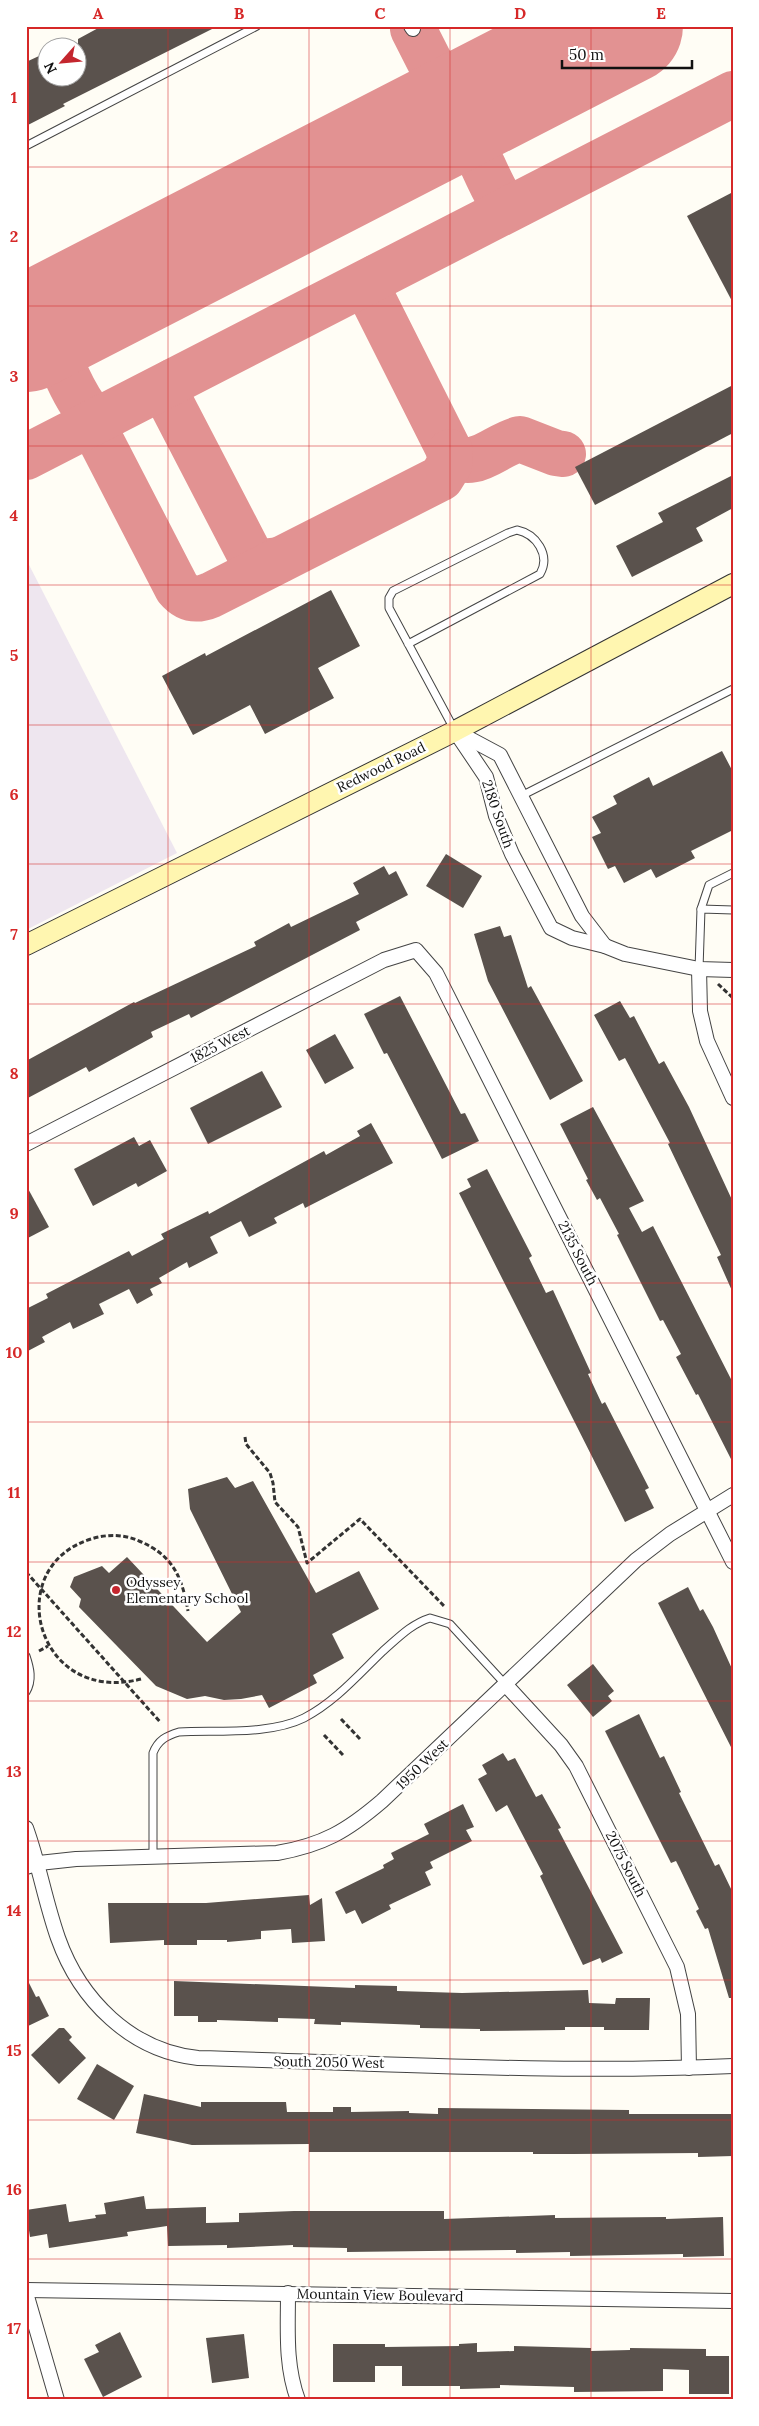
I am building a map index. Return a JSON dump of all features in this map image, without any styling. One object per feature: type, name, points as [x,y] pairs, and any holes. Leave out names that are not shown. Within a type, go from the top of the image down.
[{"type":"main road","name":"Redwood Road","points":[[26,944],[454,731],[733,584]]},
{"type":"street","name":"2180 South","points":[[454,731],[500,755],[582,916],[605,946]]},
{"type":"street","name":"2180 South","points":[[454,731],[486,777],[496,816],[512,854],[551,928],[572,938],[605,946],[625,954],[699,969],[733,970]]},
{"type":"street","name":"1825 West","points":[[26,1144],[384,960],[416,950]]},
{"type":"street","name":"2135 South","points":[[416,950],[436,973],[733,1562]]},
{"type":"street","points":[[699,969],[700,1011],[707,1041],[733,1098]]},
{"type":"street","name":"1950 West","points":[[32,1865],[152,1856],[277,1853],[307,1848],[330,1838],[359,1821],[382,1801],[636,1560],[707,1509],[733,1495]]},
{"type":"street","name":"2075 South","points":[[505,1684],[561,1745],[576,1766],[678,1967],[688,2014],[688,2068]]},
{"type":"street","name":"South 2050 West","points":[[26,1828],[32,1865],[59,1940],[81,1984],[96,2003],[126,2031],[147,2044],[178,2056],[512,2067],[688,2068],[733,2066]]},
{"type":"street","points":[[26,2291],[57,2400]]},
{"type":"street","name":"Mountain View Boulevard","points":[[26,2291],[288,2293],[733,2301]]},
{"type":"street","points":[[288,2293],[288,2356],[298,2400]]},
{"type":"lane","points":[[26,146],[257,26]]},
{"type":"lane","points":[[408,644],[540,574],[544,567],[544,558],[534,538],[517,530],[508,533],[393,591],[389,598],[390,608],[408,644],[454,731]]},
{"type":"lane","points":[[521,796],[733,689]]},
{"type":"lane","points":[[699,969],[701,909],[709,885],[733,873]]},
{"type":"lane","points":[[701,909],[733,910]]},
{"type":"lane","points":[[152,1856],[153,1753],[157,1743],[168,1735],[179,1732],[283,1726],[303,1718],[332,1700],[408,1629],[430,1618],[450,1624],[505,1684]]},
{"type":"lane","points":[[26,1656],[31,1670],[29,1687],[26,1692]]},
{"type":"path","points":[[717,984],[733,998]]},
{"type":"path","points":[[245,1437],[246,1444],[270,1473],[274,1483],[275,1502],[298,1527],[307,1563],[360,1519],[444,1606]]},
{"type":"path","points":[[142,1679],[106,1684],[83,1678],[63,1665],[48,1646],[40,1624],[39,1600],[46,1578],[59,1558],[79,1543],[104,1535],[129,1536],[153,1546],[172,1563],[184,1586],[188,1611]]},
{"type":"path","points":[[26,1572],[161,1723]]},
{"type":"path","points":[[39,1651],[48,1646]]},
{"type":"path","points":[[341,1718],[360,1739]]},
{"type":"path","points":[[324,1735],[343,1755]]},
{"type":"shaded area","points":[[26,559],[177,853],[26,930]]},
{"type":"building","points":[[102,26],[218,26],[63,104],[65,106],[26,126],[26,62],[38,56],[38,88],[88,88],[88,38],[80,38]]},
{"type":"building","points":[[733,192],[733,303],[687,216]]},
{"type":"building","points":[[733,385],[733,433],[595,505],[575,467]]},
{"type":"building","points":[[733,475],[733,508],[696,528],[703,541],[632,577],[616,546],[663,522],[658,513]]},
{"type":"building","points":[[331,590],[360,646],[318,668],[334,698],[265,734],[250,705],[193,735],[162,676],[205,653],[206,656]]},
{"type":"building","points":[[722,751],[733,772],[733,830],[691,851],[695,858],[656,878],[651,869],[624,883],[615,866],[608,869],[592,837],[601,833],[592,817],[617,804],[613,796],[649,777],[653,786]]},
{"type":"building","points":[[446,854],[482,876],[463,908],[426,886]]},
{"type":"building","points":[[384,866],[389,875],[396,871],[408,895],[356,922],[360,930],[191,1018],[189,1014],[151,1032],[153,1037],[89,1072],[86,1067],[26,1099],[26,1061],[134,1002],[256,946],[254,942],[289,923],[291,927],[359,894],[353,883]]},
{"type":"building","points":[[500,926],[504,937],[511,935],[528,988],[531,986],[583,1081],[550,1100],[488,981],[474,934]]},
{"type":"building","points":[[400,996],[461,1114],[465,1113],[479,1141],[442,1159],[387,1053],[384,1054],[364,1014]]},
{"type":"building","points":[[620,1001],[630,1018],[634,1016],[659,1064],[664,1061],[689,1107],[733,1202],[733,1293],[717,1257],[721,1255],[668,1144],[670,1143],[625,1058],[619,1061],[594,1015]]},
{"type":"building","points":[[335,1034],[354,1068],[325,1084],[306,1050]]},
{"type":"building","points":[[262,1071],[282,1107],[208,1144],[190,1108]]},
{"type":"building","points":[[593,1107],[644,1201],[629,1208],[642,1232],[653,1226],[733,1383],[733,1463],[698,1394],[696,1395],[676,1357],[681,1354],[663,1320],[660,1321],[617,1235],[619,1234],[600,1198],[597,1200],[586,1180],[588,1179],[560,1124]]},
{"type":"building","points":[[371,1123],[393,1163],[305,1208],[303,1203],[274,1218],[277,1223],[249,1237],[241,1221],[210,1237],[218,1253],[189,1268],[187,1262],[159,1278],[162,1283],[150,1289],[153,1295],[137,1304],[129,1289],[99,1304],[104,1314],[73,1329],[70,1322],[42,1337],[45,1342],[26,1352],[26,1309],[48,1298],[46,1294],[129,1251],[132,1256],[164,1239],[161,1234],[208,1211],[209,1214],[324,1151],[326,1155],[360,1136],[357,1131]]},
{"type":"building","points":[[134,1137],[139,1146],[150,1140],[167,1171],[138,1187],[136,1183],[93,1206],[74,1169]]},
{"type":"building","points":[[487,1169],[532,1256],[529,1258],[546,1293],[553,1290],[591,1373],[588,1374],[602,1404],[605,1402],[649,1488],[645,1490],[654,1508],[625,1522],[459,1193],[471,1187],[467,1179]]},
{"type":"building","points":[[26,1185],[49,1227],[26,1239]]},
{"type":"building","name":"Odyssey Elementary School","points":[[227,1477],[235,1488],[253,1481],[316,1593],[359,1571],[379,1609],[332,1634],[344,1658],[313,1675],[317,1683],[269,1708],[262,1695],[224,1700],[205,1696],[187,1699],[156,1686],[79,1607],[81,1599],[70,1587],[74,1577],[102,1566],[109,1573],[127,1557],[207,1642],[241,1612],[190,1509],[188,1489]]},
{"type":"building","points":[[688,1587],[700,1611],[703,1609],[713,1627],[733,1671],[733,1751],[658,1603]]},
{"type":"building","points":[[593,1664],[614,1691],[608,1696],[612,1701],[593,1717],[567,1685]]},
{"type":"building","points":[[639,1714],[660,1758],[664,1756],[681,1792],[679,1793],[715,1866],[719,1864],[733,1893],[733,1998],[729,1998],[708,1928],[705,1929],[696,1911],[699,1909],[680,1869],[676,1861],[671,1863],[605,1731]]},
{"type":"building","points":[[503,1753],[508,1761],[515,1758],[536,1797],[542,1794],[561,1828],[558,1829],[623,1953],[602,1963],[600,1958],[583,1965],[540,1876],[543,1874],[507,1805],[496,1812],[478,1779],[487,1774],[482,1765]]},
{"type":"building","points":[[463,1804],[474,1827],[466,1830],[472,1841],[430,1862],[433,1868],[425,1872],[431,1885],[389,1905],[391,1909],[362,1924],[355,1910],[346,1914],[335,1892],[384,1868],[383,1865],[394,1859],[391,1853],[429,1834],[424,1824]]},
{"type":"building","points":[[309,1895],[310,1905],[322,1898],[325,1941],[292,1943],[291,1929],[261,1931],[261,1939],[227,1942],[227,1940],[197,1940],[197,1945],[164,1945],[164,1940],[110,1943],[108,1903],[206,1903]]},
{"type":"building","points":[[26,1977],[36,1997],[39,1996],[49,2016],[26,2027]]},
{"type":"building","points":[[174,1981],[355,1988],[355,1985],[397,1986],[397,1991],[462,1993],[588,1990],[589,2003],[615,2004],[616,1998],[650,1998],[649,2030],[604,2030],[604,2027],[565,2027],[565,2030],[480,2031],[480,2029],[420,2028],[420,2025],[341,2022],[341,2025],[314,2024],[315,2019],[278,2018],[278,2022],[217,2020],[217,2022],[198,2022],[198,2016],[174,2016]]},
{"type":"building","points":[[59,2028],[64,2028],[72,2037],[69,2040],[86,2058],[59,2084],[31,2055]]},
{"type":"building","points":[[97,2064],[134,2086],[114,2120],[77,2099]]},
{"type":"building","points":[[144,2094],[201,2107],[201,2102],[286,2102],[287,2112],[333,2112],[333,2107],[351,2107],[351,2112],[409,2111],[409,2113],[438,2114],[438,2108],[629,2110],[629,2114],[733,2114],[733,2156],[698,2157],[698,2153],[309,2152],[309,2144],[192,2145],[136,2133]]},
{"type":"building","points":[[144,2196],[146,2209],[206,2207],[206,2223],[239,2222],[239,2213],[294,2211],[444,2211],[444,2219],[555,2215],[555,2218],[666,2217],[666,2219],[723,2217],[724,2256],[683,2257],[683,2254],[570,2256],[570,2252],[516,2253],[516,2250],[347,2252],[347,2248],[293,2247],[293,2245],[227,2248],[227,2245],[168,2246],[167,2226],[127,2232],[128,2236],[49,2248],[47,2234],[30,2237],[26,2210],[66,2204],[69,2222],[96,2218],[95,2215],[106,2214],[104,2203]]},
{"type":"building","points":[[120,2332],[142,2377],[103,2397],[84,2359],[99,2352],[95,2345]]},
{"type":"building","points":[[244,2334],[249,2378],[212,2383],[206,2338]]},
{"type":"building","points":[[477,2343],[477,2352],[514,2351],[514,2346],[591,2348],[591,2351],[630,2350],[630,2348],[706,2349],[706,2356],[729,2356],[729,2394],[689,2394],[689,2370],[663,2369],[663,2391],[574,2392],[574,2387],[500,2385],[500,2388],[460,2389],[460,2386],[402,2386],[402,2366],[375,2366],[375,2382],[333,2382],[333,2344],[385,2344],[385,2347],[459,2346],[459,2344]]},
{"type":"taxiway","points":[[413,29],[444,90],[459,98],[487,97]]},
{"type":"taxiway","points":[[430,127],[443,110],[444,90]]},
{"type":"taxiway","points":[[26,457],[733,94]]},
{"type":"taxiway","points":[[487,97],[472,114],[468,130],[470,138],[499,198],[506,203],[518,204]]},
{"type":"taxiway","points":[[377,277],[371,287],[371,295],[450,452],[459,458],[467,460],[476,459],[520,439],[563,454]]},
{"type":"taxiway","points":[[75,309],[62,321],[56,332],[55,343],[58,353],[73,389],[85,408],[96,416],[108,415]]},
{"type":"taxiway","points":[[174,381],[168,392],[169,399],[250,555],[261,562],[279,560]]},
{"type":"taxiway","points":[[108,415],[99,426],[98,435],[177,588],[188,597],[197,599],[211,595],[441,478],[449,465],[450,452]]},
{"type":"runway","points":[[26,334],[625,26]]},
{"type":"place","name":"Odyssey Elementary School","points":[[116,1590]]}]
